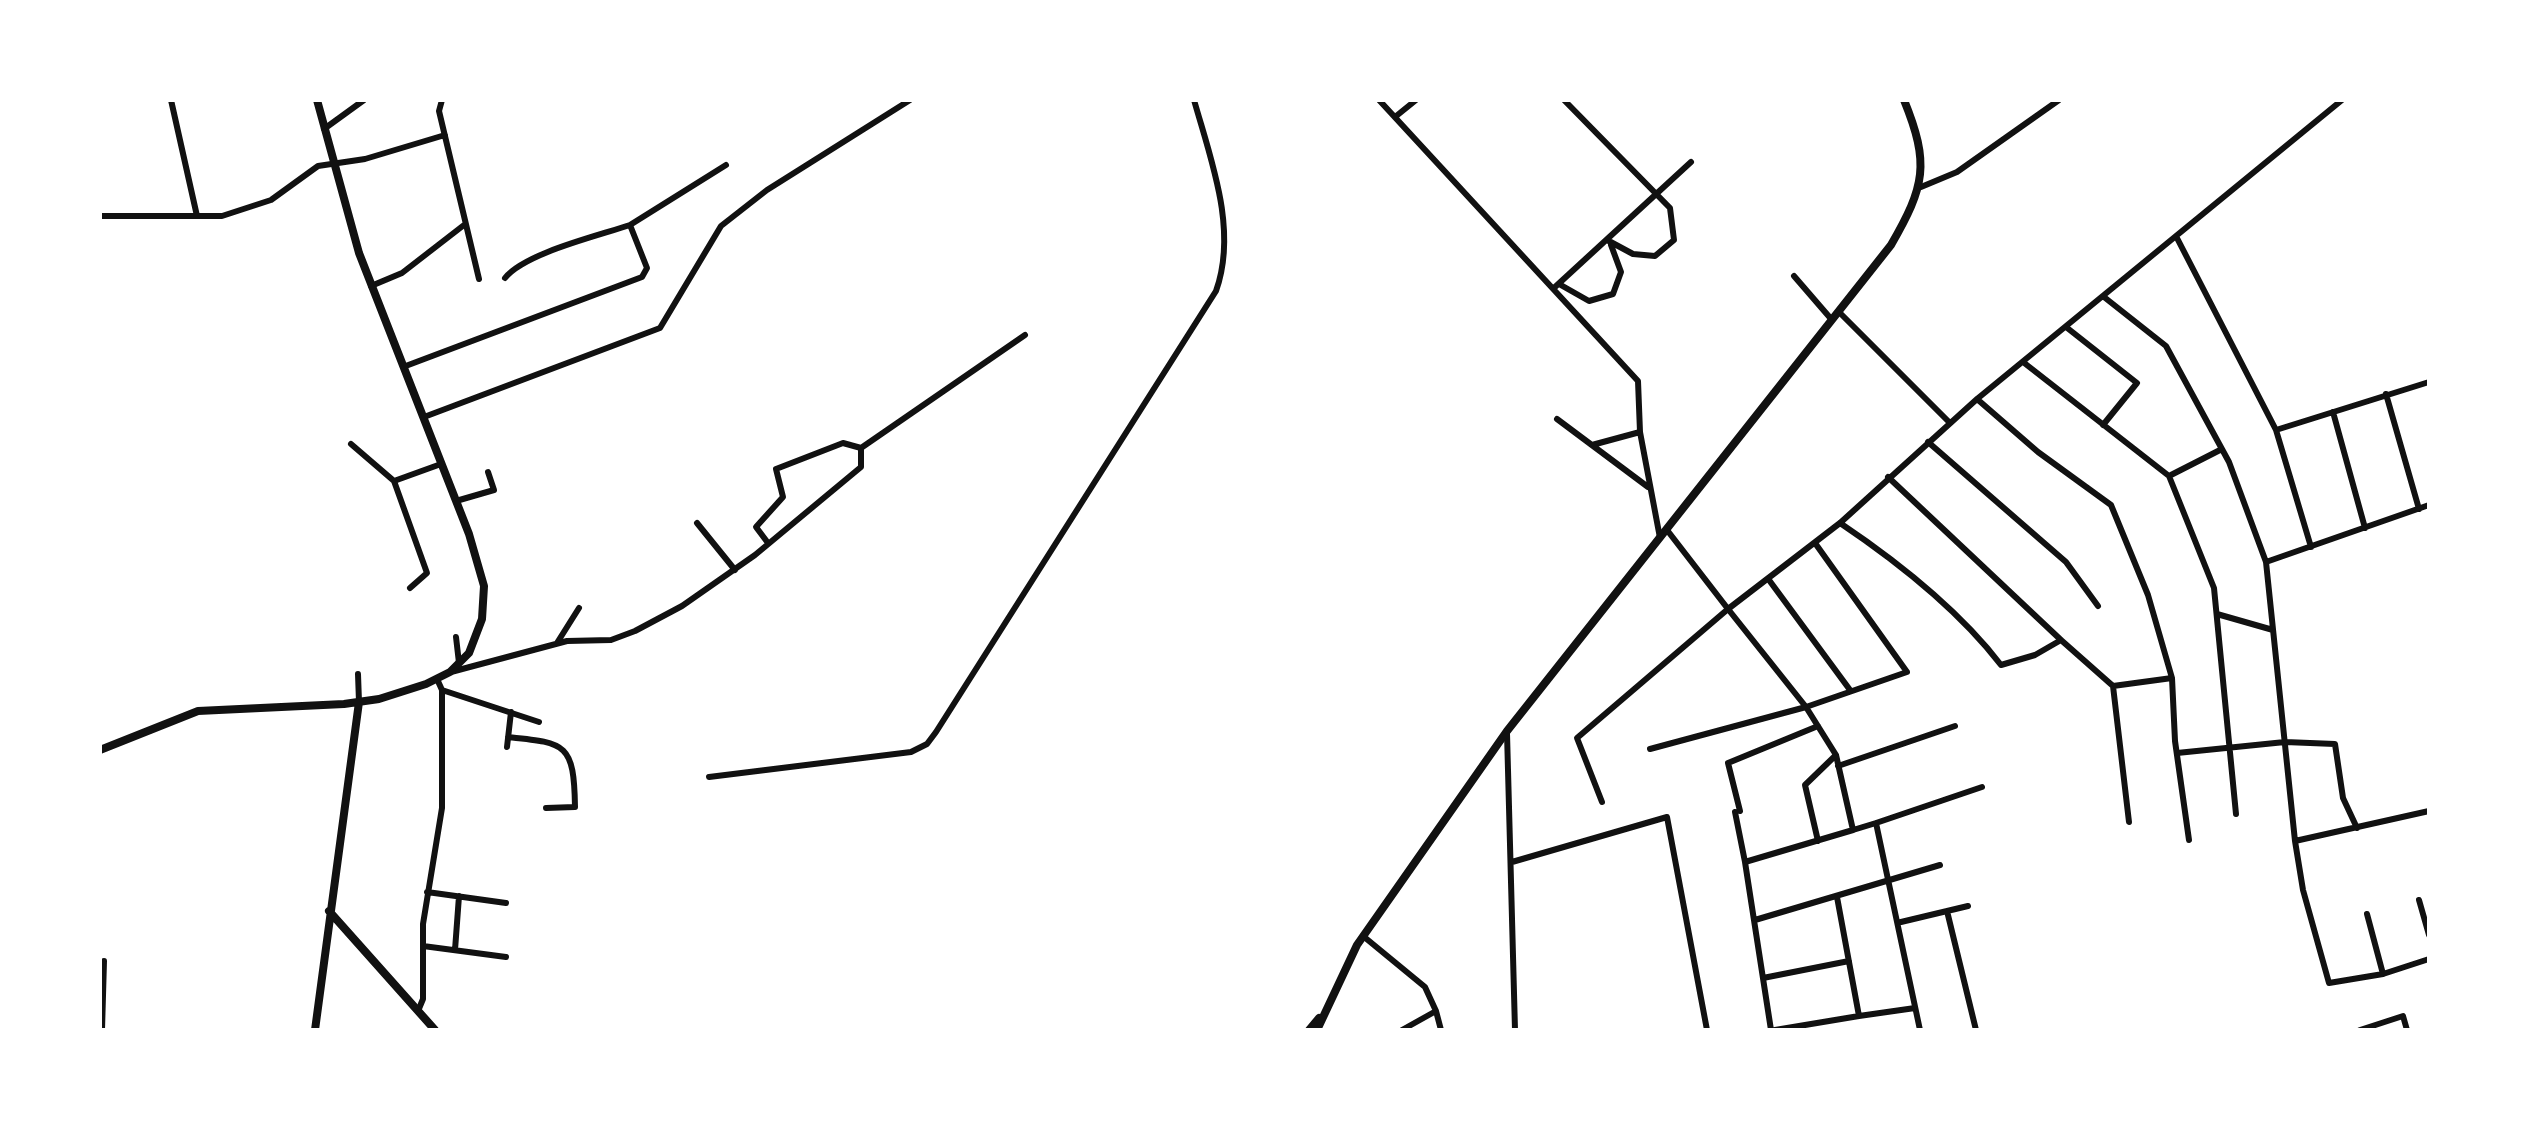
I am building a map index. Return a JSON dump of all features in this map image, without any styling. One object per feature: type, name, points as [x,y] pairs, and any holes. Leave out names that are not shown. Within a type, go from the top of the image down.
[{"type":"street","points":[[171,100],[197,216]]},
{"type":"street","points":[[317,100],[371,286],[456,501],[484,586],[482,619],[469,653],[450,672]]},
{"type":"street","points":[[323,130],[364,100]]},
{"type":"street","points":[[442,100],[445,134],[479,279]]},
{"type":"street","points":[[424,417],[660,328],[721,226],[767,190],[910,100]]},
{"type":"street","points":[[709,777],[910,752],[936,732],[1216,292],[1225,259],[1224,231],[1194,100]]},
{"type":"street","points":[[1378,100],[1557,286],[1638,380],[1640,432],[1660,538]]},
{"type":"street","points":[[1395,116],[1416,100]]},
{"type":"street","points":[[1564,100],[1670,208],[1674,240],[1655,256],[1633,254],[1607,240]]},
{"type":"street","points":[[1317,1030],[1363,936],[1508,731],[1891,245],[1921,187],[1920,138],[1904,100]]},
{"type":"street","points":[[1921,187],[1957,172],[2059,100]]},
{"type":"street","points":[[1602,802],[1577,738],[1728,609],[1840,523],[1977,398],[2342,100]]},
{"type":"street","points":[[100,216],[222,216],[271,200],[309,170],[365,160],[445,134]]},
{"type":"street","points":[[1557,286],[1690,162]]},
{"type":"street","points":[[505,278],[513,268],[630,225],[726,165]]},
{"type":"street","points":[[371,286],[402,273],[464,224]]},
{"type":"street","points":[[403,367],[642,277],[647,268],[630,225]]},
{"type":"street","points":[[2177,238],[2276,430],[2311,546]]},
{"type":"street","points":[[1557,286],[1589,301],[1613,294],[1621,272],[1619,258],[1607,240]]},
{"type":"street","points":[[1794,276],[1949,422]]},
{"type":"street","points":[[2104,297],[2166,346],[2222,449],[2266,562],[2295,841],[2303,890],[2329,983],[2383,974],[2429,959]]},
{"type":"street","points":[[2066,327],[2137,383],[2104,424]]},
{"type":"street","points":[[768,542],[756,527],[783,497],[776,469],[842,443],[861,448],[1024,334]]},
{"type":"street","points":[[2023,362],[2169,476],[2214,588],[2236,814]]},
{"type":"street","points":[[2276,430],[2429,382]]},
{"type":"street","points":[[2386,394],[2419,509]]},
{"type":"street","points":[[1977,398],[2038,452],[2111,505],[2148,596],[2172,678],[2189,840]]},
{"type":"street","points":[[2334,412],[2365,528]]},
{"type":"street","points":[[1557,419],[1649,488]]},
{"type":"street","points":[[1591,445],[1640,432]]},
{"type":"street","points":[[1928,442],[2066,562],[2098,606]]},
{"type":"street","points":[[351,444],[394,481],[427,573],[410,588]]},
{"type":"street","points":[[100,750],[198,711],[359,702],[450,672],[557,644],[610,640],[635,631],[682,606],[735,570],[861,468],[861,448]]},
{"type":"street","points":[[2169,476],[2222,449]]},
{"type":"street","points":[[394,481],[441,464]]},
{"type":"street","points":[[456,501],[494,490],[488,472]]},
{"type":"street","points":[[1888,477],[2113,686],[2130,822]]},
{"type":"street","points":[[2266,562],[2429,506]]},
{"type":"street","points":[[697,523],[735,570]]},
{"type":"street","points":[[1840,523],[1884,553],[1978,635],[2001,665],[2035,655],[2061,640]]},
{"type":"street","points":[[1667,530],[1806,708],[1836,755],[1853,830]]},
{"type":"street","points":[[1650,748],[1806,708],[1908,672],[1814,543]]},
{"type":"street","points":[[1769,580],[1850,690]]},
{"type":"street","points":[[557,644],[580,608]]},
{"type":"street","points":[[2217,614],[2274,630]]},
{"type":"street","points":[[456,637],[459,663]]},
{"type":"street","points":[[315,1030],[359,702],[358,674]]},
{"type":"street","points":[[2113,686],[2172,678]]},
{"type":"street","points":[[418,1011],[422,999],[427,892],[442,808],[442,690],[436,679]]},
{"type":"street","points":[[442,690],[538,722]]},
{"type":"street","points":[[507,747],[512,712]]},
{"type":"street","points":[[1818,726],[1728,764],[1773,1030],[1916,1008]]},
{"type":"street","points":[[1838,766],[1955,726]]},
{"type":"street","points":[[1508,731],[1515,1030]]},
{"type":"street","points":[[508,737],[556,742],[565,750],[575,806],[546,808]]},
{"type":"street","points":[[2177,753],[2285,742],[2335,744],[2344,798],[2356,828]]},
{"type":"street","points":[[1818,841],[1805,784],[1836,755]]},
{"type":"street","points":[[1745,862],[1876,824],[1982,786]]},
{"type":"street","points":[[2295,841],[2429,811]]},
{"type":"street","points":[[1512,862],[1667,817],[1707,1030]]},
{"type":"street","points":[[1876,824],[1901,922],[1920,1030]]},
{"type":"street","points":[[1754,920],[1940,865]]},
{"type":"street","points":[[427,892],[506,903]]},
{"type":"street","points":[[454,950],[459,896]]},
{"type":"street","points":[[1837,897],[1860,1016]]},
{"type":"street","points":[[2419,900],[2429,935]]},
{"type":"street","points":[[1901,922],[1968,906]]},
{"type":"street","points":[[329,911],[435,1030]]},
{"type":"street","points":[[1946,911],[1976,1030]]},
{"type":"street","points":[[2367,914],[2383,974]]},
{"type":"street","points":[[1363,936],[1426,987],[1440,1030]]},
{"type":"street","points":[[423,946],[506,957]]},
{"type":"street","points":[[1763,978],[1848,960]]},
{"type":"street","points":[[102,1030],[104,961]]},
{"type":"street","points":[[1402,1030],[1436,1011]]},
{"type":"street","points":[[1309,1030],[1322,1014]]},
{"type":"street","points":[[2364,1029],[2403,1016],[2407,1030]]}]
